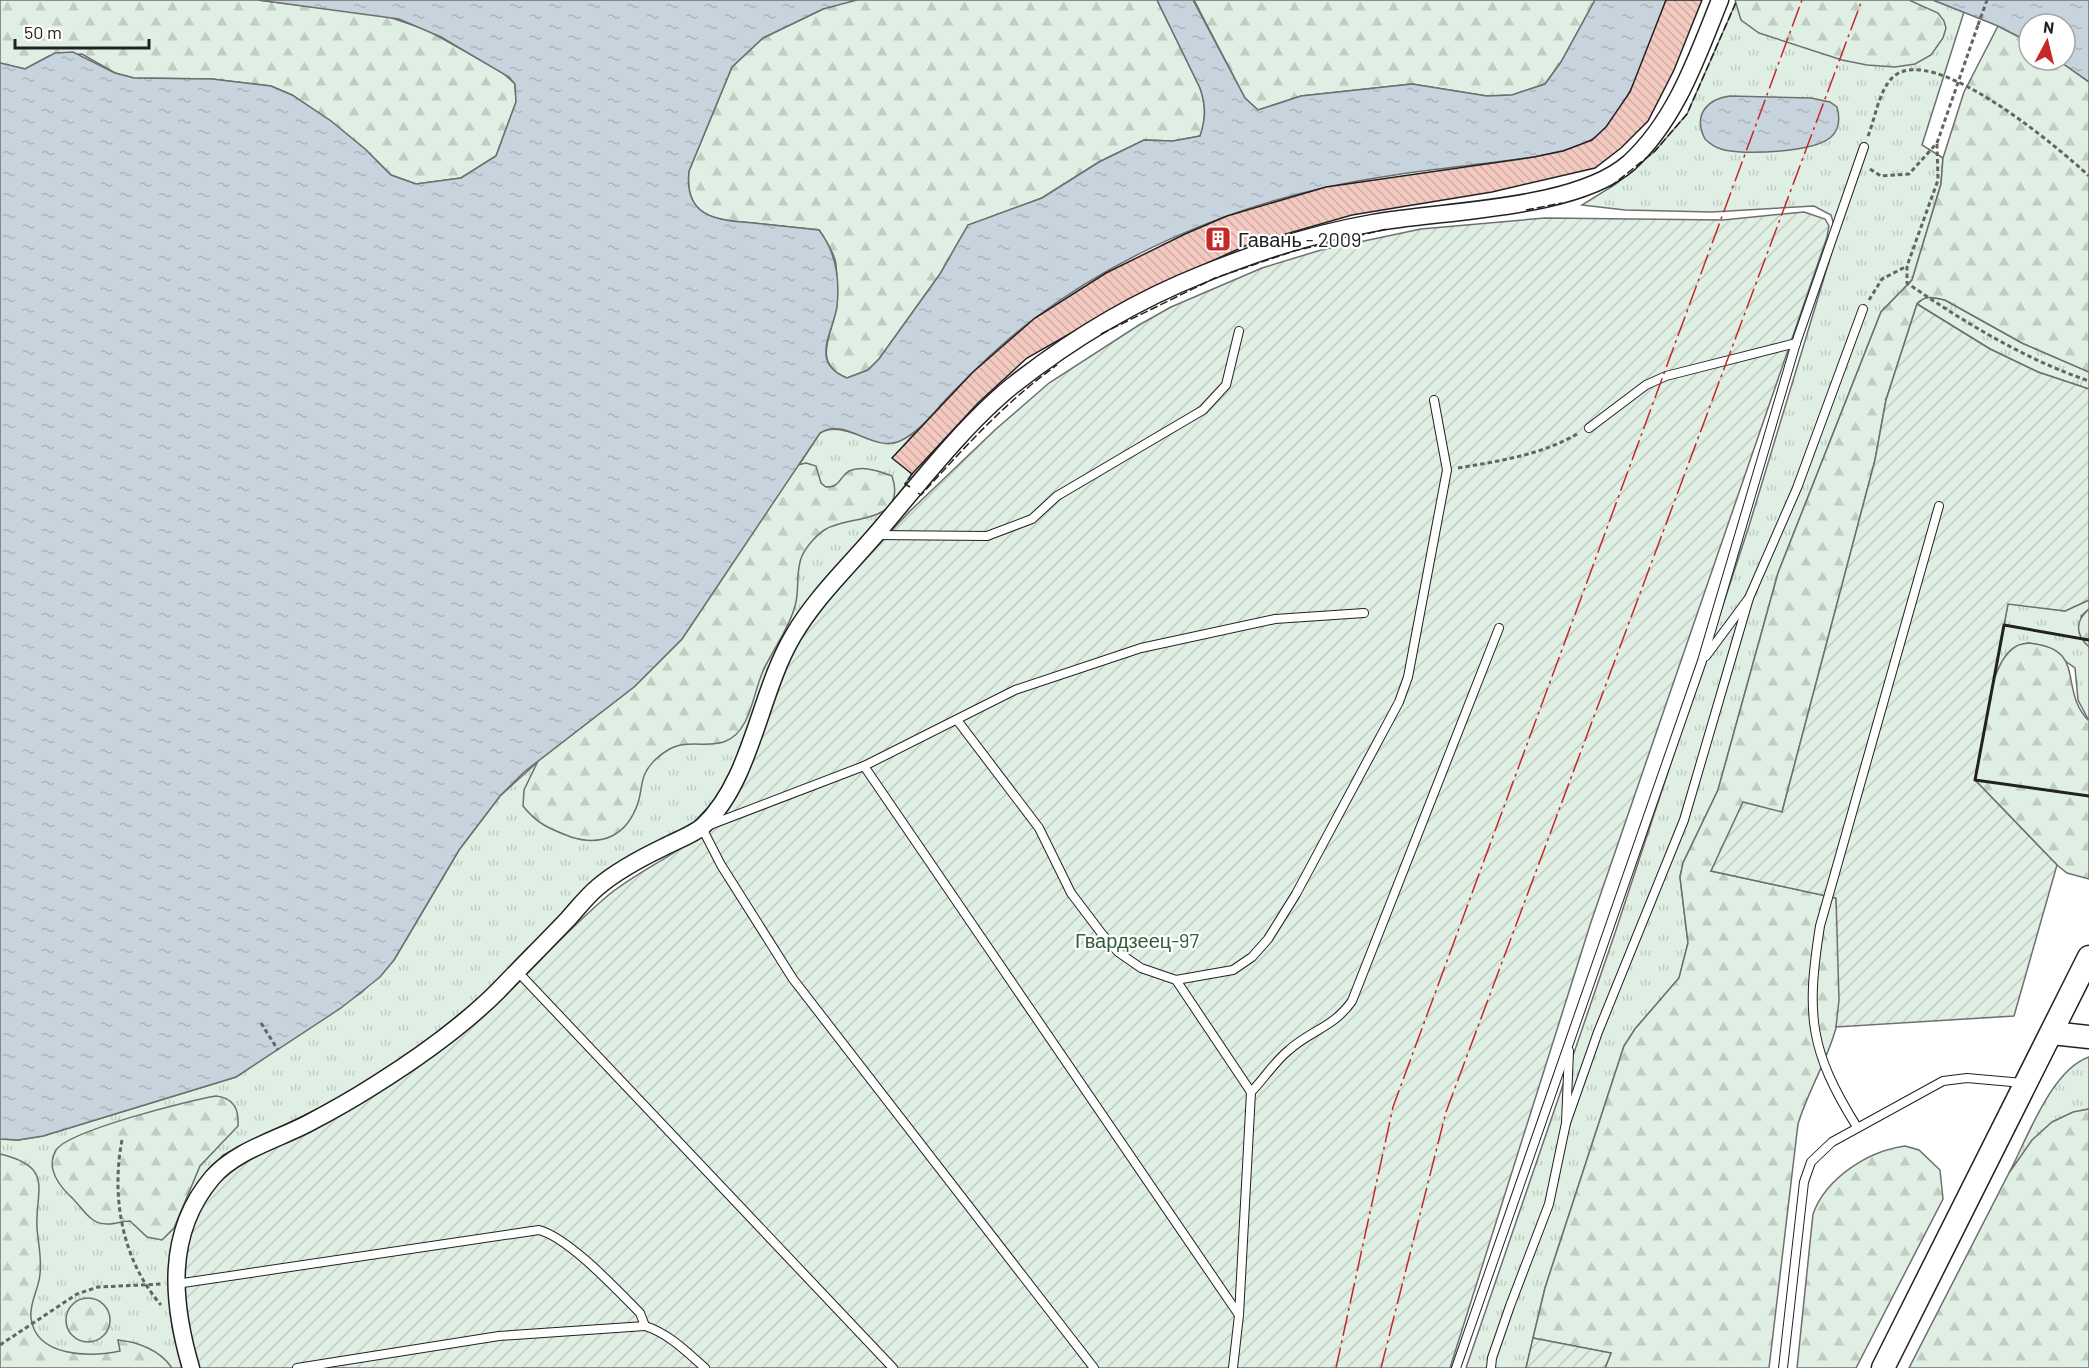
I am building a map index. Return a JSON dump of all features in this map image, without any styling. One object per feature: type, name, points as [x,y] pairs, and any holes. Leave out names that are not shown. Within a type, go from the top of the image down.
[{"type":"street","points":[[190,1368],[178,1324],[176,1284],[185,1225],[198,1196],[213,1176],[229,1161],[313,1121],[392,1074],[470,1015],[517,971],[595,889],[626,867],[702,828],[723,800],[740,769],[777,668],[791,639],[811,609],[956,443],[1010,388],[1094,329],[1190,279],[1302,239],[1373,223],[1541,200],[1576,191],[1608,179],[1654,137],[1667,118],[1698,55],[1720,0]]},
{"type":"street","points":[[1883,1368],[2089,957]]},
{"type":"street","points":[[2052,1033],[2089,1037]]},
{"type":"lane","points":[[1456,1368],[1702,661],[1796,343],[1864,147]]},
{"type":"lane","points":[[1491,1368],[1492,1358],[1510,1306],[1550,1204],[1566,1123],[1598,1032],[1684,820],[1749,598],[1797,488],[1863,309]]},
{"type":"lane","points":[[875,535],[987,536],[1032,519],[1057,496],[1203,410],[1226,385],[1239,331]]},
{"type":"lane","points":[[1589,428],[1646,385],[1666,376],[1796,343]]},
{"type":"lane","points":[[957,720],[1039,828],[1071,893],[1118,952],[1141,968],[1176,980],[1233,970],[1252,957],[1269,939],[1296,894],[1399,702],[1415,650],[1447,470],[1434,400]]},
{"type":"lane","points":[[1857,1127],[1834,1090],[1819,1054],[1812,1013],[1813,970],[1820,926],[1939,506]]},
{"type":"lane","points":[[1702,661],[1749,598]]},
{"type":"lane","points":[[1094,1368],[793,979],[721,866],[702,828],[864,766],[1015,690],[1141,648],[1198,633],[1275,619],[1364,613]]},
{"type":"lane","points":[[1251,1092],[1290,1048],[1329,1025],[1342,1015],[1352,1001],[1499,628]]},
{"type":"lane","points":[[864,766],[1239,1315]]},
{"type":"lane","points":[[517,971],[893,1368]]},
{"type":"lane","points":[[1176,980],[1251,1092],[1239,1315],[1233,1368]]},
{"type":"lane","points":[[1566,1123],[1569,1043]]},
{"type":"lane","points":[[1783,1368],[1807,1172],[1820,1152],[1857,1127],[1943,1081],[1966,1078],[2026,1083]]},
{"type":"lane","points":[[176,1284],[539,1230],[550,1233],[567,1245],[640,1313],[645,1326]]},
{"type":"lane","points":[[297,1368],[499,1336],[645,1326],[656,1329],[705,1368]]},
{"type":"path","points":[[1987,0],[1937,143],[1938,180],[1907,266],[1907,284],[1942,308],[2029,356],[2089,381]]},
{"type":"path","points":[[1937,143],[1909,174],[1881,176],[1870,171],[1864,147],[1886,88],[1894,76],[1908,71],[1925,71],[1970,85],[2070,159],[2089,176]]},
{"type":"path","points":[[1863,309],[1882,279],[1907,266]]},
{"type":"path","points":[[1447,470],[1516,457],[1556,446],[1589,428]]},
{"type":"path","points":[[261,1023],[278,1050]]},
{"type":"path","points":[[122,1140],[117,1164],[117,1197],[129,1248],[147,1285],[178,1324]]},
{"type":"path","points":[[0,1344],[77,1294],[98,1287],[176,1284]]},
{"type":"green space","points":[[0,0],[258,0],[386,16],[427,30],[502,72],[515,84],[516,102],[496,156],[461,178],[416,184],[391,175],[365,149],[331,121],[292,95],[271,86],[212,79],[134,78],[115,73],[82,54],[49,56],[25,69],[0,63]]},
{"type":"green space","points":[[854,0],[1157,0],[1200,88],[1204,112],[1200,136],[1173,141],[1144,140],[1099,162],[1042,198],[968,225],[940,274],[879,359],[868,370],[847,378],[836,372],[829,364],[827,356],[827,346],[837,306],[837,274],[834,255],[819,230],[710,216],[700,210],[693,201],[689,188],[689,171],[732,67],[763,38],[823,9]]},
{"type":"green space","points":[[1194,0],[1595,0],[1561,62],[1545,84],[1512,95],[1487,96],[1412,84],[1301,96],[1258,110],[1245,98]]},
{"type":"green space","points":[[1735,0],[1909,0],[1938,13],[1946,28],[1943,38],[1931,55],[1915,64],[1895,67],[1867,65],[1842,60],[1759,33],[1741,20]]},
{"type":"green space","points":[[1737,0],[1933,0],[1964,12],[1922,145],[1943,158],[1941,184],[1912,280],[1881,312],[1778,573],[1718,790],[1683,863],[1680,877],[1688,943],[1679,978],[1635,1029],[1624,1046],[1545,1288],[1526,1368],[1466,1368],[1615,933],[1749,526],[1837,235],[1831,215],[1814,206],[1712,212],[1625,210],[1582,205],[1616,184],[1655,151],[1687,114]]},
{"type":"green space","points":[[1998,26],[2017,36],[2017,72],[2075,72],[2089,82],[2089,372],[2022,343],[1945,300],[1926,298],[1917,304],[1886,400],[1875,460],[1782,812],[1711,871],[1836,898],[1841,963],[1839,1013],[1832,1040],[1798,1124],[1769,1368],[1605,1368],[1611,1353],[1533,1338],[1545,1288],[1624,1046],[1635,1029],[1679,978],[1688,943],[1680,877],[1683,863],[1718,790],[1778,573],[1881,312],[1912,280],[1941,184],[1943,158],[1964,92]]},
{"type":"green space","name":"Гвардзеец-97","points":[[1804,212],[1825,219],[1829,226],[1827,237],[1591,922],[1450,1368],[197,1368],[186,1324],[184,1278],[186,1256],[198,1212],[208,1192],[232,1163],[461,1033],[498,1001],[605,898],[701,834],[808,623],[909,512],[996,429],[1049,383],[1171,307],[1262,268],[1321,250],[1421,229],[1545,218],[1723,220]]},
{"type":"green space","points":[[1924,298],[1945,300],[2022,343],[2089,372],[2089,389],[2038,372],[1990,349],[1917,304]]},
{"type":"green space","points":[[1917,304],[1990,349],[2038,372],[2089,389],[2089,600],[2065,611],[2008,604],[1975,780],[2057,865],[2014,1016],[1836,1027],[1839,1000],[1836,898],[1711,871],[1743,802],[1782,812],[1875,460],[1886,400]]},
{"type":"green space","points":[[920,427],[893,458],[912,474],[905,484],[914,490],[875,535],[717,798],[694,822],[633,856],[484,994],[420,1046],[344,1096],[223,1155],[203,1179],[170,1292],[172,1327],[182,1368],[0,1368],[0,1139],[18,1140],[43,1136],[236,1077],[361,993],[394,960],[459,850],[500,796],[702,613],[820,433],[838,429],[890,442],[904,439]]},
{"type":"green space","points":[[806,463],[816,466],[821,483],[826,487],[837,484],[846,473],[854,469],[876,471],[892,476],[895,491],[892,503],[874,515],[826,529],[806,549],[800,562],[796,600],[792,614],[763,671],[748,716],[737,733],[719,743],[678,746],[661,755],[646,772],[633,814],[627,823],[612,836],[583,840],[539,822],[523,806],[524,790],[538,761],[634,687],[682,639],[798,465]]},
{"type":"green space","points":[[2089,600],[2089,609],[2081,616],[2089,647],[2089,721],[2078,700],[2075,668],[2040,646],[2030,643],[2012,650],[1994,677],[2008,603],[2065,611]]},
{"type":"green space","points":[[2089,609],[2089,647],[2081,637],[2078,628],[2081,618]]},
{"type":"green space","points":[[2028,643],[2047,646],[2059,653],[2066,661],[2075,696],[2080,709],[2089,721],[2089,879],[2067,873],[2057,865],[1975,780],[1982,729],[1991,688],[2005,656],[2015,647]]},
{"type":"green space","points":[[2089,1057],[2089,1109],[2064,1118],[2043,1133],[2009,1173],[2041,1107],[2052,1090],[2075,1064]]},
{"type":"green space","points":[[216,1096],[227,1099],[234,1105],[238,1114],[238,1126],[200,1166],[174,1228],[162,1240],[147,1237],[130,1221],[108,1224],[96,1221],[86,1214],[57,1180],[52,1163],[53,1156],[65,1142],[131,1117]]},
{"type":"green space","points":[[2089,1109],[2089,1368],[1909,1368],[2009,1173],[2032,1140],[2052,1122],[2073,1112]]},
{"type":"green space","points":[[1905,1146],[1919,1150],[1940,1170],[1943,1199],[1856,1368],[1797,1368],[1813,1214],[1819,1201],[1838,1178],[1850,1168],[1877,1154]]},
{"type":"green space","points":[[0,1154],[17,1159],[29,1166],[38,1182],[37,1228],[40,1268],[31,1318],[35,1331],[43,1341],[54,1348],[80,1354],[120,1351],[118,1340],[133,1343],[155,1352],[172,1368],[0,1368]]},
{"type":"green space","points":[[88,1298],[97,1299],[104,1304],[109,1311],[109,1329],[104,1336],[97,1341],[88,1342],[79,1341],[72,1336],[67,1329],[66,1320],[67,1311],[72,1304],[79,1299]]},
{"type":"green space","points":[[1533,1338],[1611,1353],[1605,1368],[1526,1368]]},
{"type":"water","points":[[258,0],[857,0],[823,9],[763,38],[732,67],[689,171],[689,188],[693,201],[709,216],[819,230],[833,256],[838,285],[837,306],[826,346],[826,356],[835,372],[847,378],[868,370],[879,359],[940,274],[968,225],[1042,198],[1099,162],[1144,140],[1173,141],[1200,136],[1204,112],[1200,88],[1157,0],[1193,0],[1245,98],[1258,110],[1301,96],[1412,84],[1487,96],[1512,95],[1545,84],[1561,62],[1595,0],[1666,0],[1646,56],[1627,97],[1604,130],[1591,140],[1563,151],[1534,157],[1328,187],[1289,196],[1212,222],[1137,255],[1067,295],[1013,335],[922,425],[902,440],[881,443],[840,429],[830,429],[820,433],[682,639],[634,687],[524,772],[500,796],[459,850],[394,960],[380,977],[341,1008],[236,1077],[43,1136],[18,1140],[0,1139],[0,63],[25,69],[55,53],[73,52],[115,73],[134,78],[212,79],[271,86],[292,95],[331,121],[365,149],[391,175],[416,184],[461,178],[496,156],[516,102],[515,84],[509,77],[441,37],[399,19]]},
{"type":"water","points":[[1933,0],[2089,0],[2089,82],[2075,72],[2077,72],[2077,12],[2017,12],[2017,36]]},
{"type":"water","points":[[1730,96],[1811,98],[1830,102],[1837,107],[1838,127],[1831,137],[1823,142],[1795,149],[1745,152],[1721,149],[1705,139],[1700,123],[1701,116],[1708,105]]},
{"type":"building","name":"Гавань - 2009","points":[[1666,0],[1702,0],[1674,70],[1648,121],[1621,148],[1595,168],[1492,192],[1352,215],[1247,245],[1136,296],[1027,358],[978,403],[912,474],[892,458],[973,372],[1035,318],[1106,273],[1185,234],[1227,216],[1326,187],[1534,157],[1563,151],[1592,140],[1606,127],[1630,92]]},
{"type":"fence","points":[[1610,187],[1655,151],[1687,114],[1737,0]]},
{"type":"fence","points":[[1526,210],[1562,203]]},
{"type":"fence","points":[[1101,334],[1215,278],[1294,251],[1387,229]]},
{"type":"fence","points":[[918,493],[921,495],[1002,410],[1057,365]]},
{"type":"fence","points":[[910,487],[905,484],[912,474]]},
{"type":"wall","points":[[2089,640],[2004,625],[1975,780],[2089,796]]},
{"type":"power","points":[[1336,1368],[1393,1107],[1802,0]]},
{"type":"power","points":[[1381,1368],[1446,1112],[1862,0]]},
{"type":"place","name":"Гавань - 2009","points":[[1218,239]]}]
